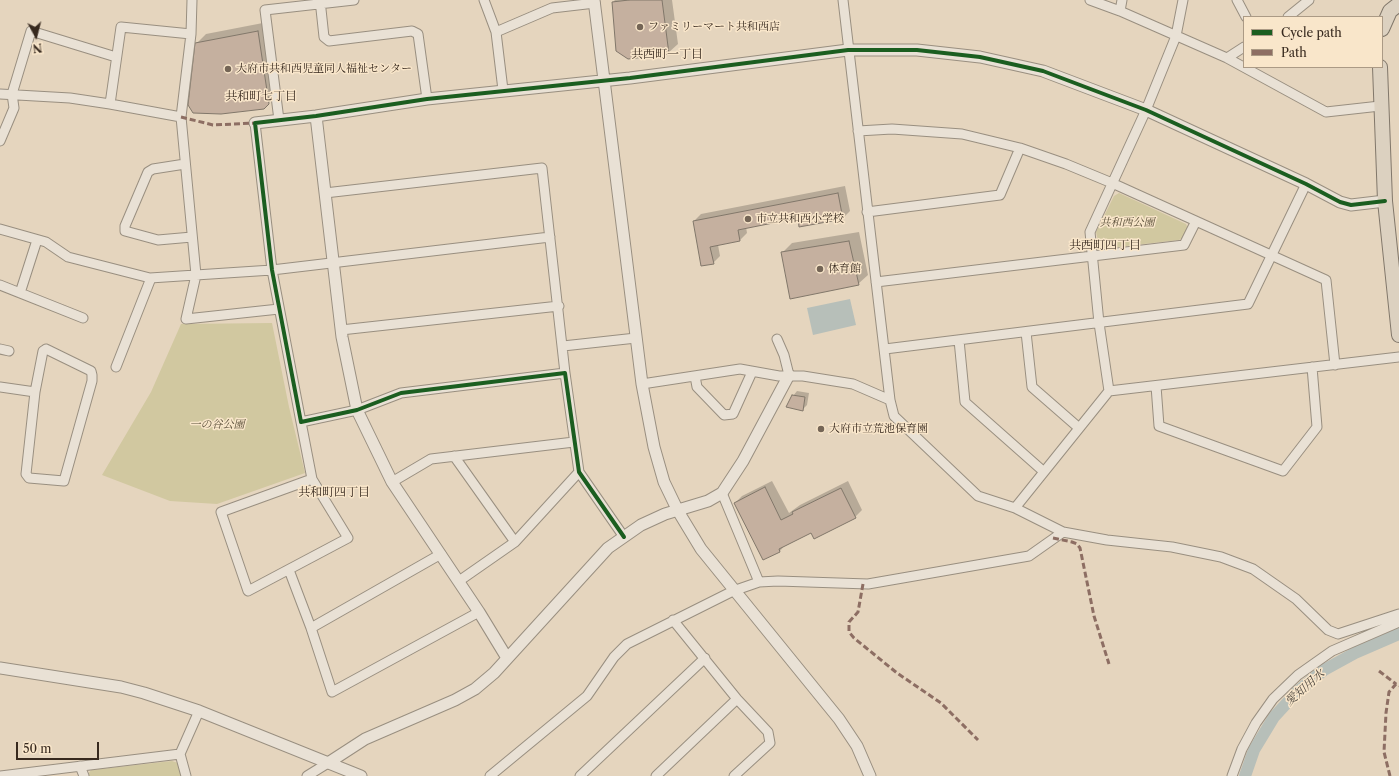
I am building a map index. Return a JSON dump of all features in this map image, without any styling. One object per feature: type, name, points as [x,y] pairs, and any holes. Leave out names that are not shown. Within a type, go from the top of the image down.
[{"type":"main road","points":[[1383,27],[1390,11],[1399,4]]},
{"type":"main road","points":[[1380,68],[1380,106],[1385,201],[1399,335]]},
{"type":"street","points":[[192,0],[191,34],[181,117],[196,275],[186,319],[279,309]]},
{"type":"street","points":[[278,120],[265,10],[320,2],[354,0]]},
{"type":"street","points":[[484,0],[496,32],[503,90]]},
{"type":"street","points":[[843,0],[890,400],[894,416],[978,496],[1015,508],[1063,532],[1107,540],[1172,547],[1222,557],[1254,569],[1296,599],[1328,630],[1338,634],[1399,614]]},
{"type":"street","points":[[1090,0],[1120,10],[1227,58],[1243,67]]},
{"type":"street","points":[[1120,10],[1122,0]]},
{"type":"street","points":[[1109,391],[1099,323],[1090,232],[1146,110],[1176,36],[1183,0]]},
{"type":"street","points":[[1237,0],[1245,16]]},
{"type":"street","points":[[1289,16],[1309,0]]},
{"type":"street","points":[[320,2],[324,37],[329,42],[412,31],[418,34],[427,99]]},
{"type":"street","points":[[496,32],[550,4],[594,2],[642,384],[654,447],[664,482],[678,512],[701,549],[733,591],[839,719],[857,746],[870,776]]},
{"type":"street","points":[[110,104],[121,27],[191,34]]},
{"type":"street","points":[[0,141],[14,108],[12,94],[31,31],[116,57]]},
{"type":"street","points":[[1227,58],[1243,48]]},
{"type":"street","points":[[312,479],[221,512],[248,591],[348,538],[312,479],[272,270],[255,123],[316,116],[427,99],[604,80],[848,50],[917,50],[980,57],[1043,70],[1146,110],[1306,184],[1340,202],[1351,205],[1385,201]]},
{"type":"street","points":[[1245,68],[1326,112],[1380,106]]},
{"type":"street","points":[[0,94],[70,98],[181,117]]},
{"type":"street","points":[[316,116],[341,330],[357,410],[392,482],[459,581],[508,658]]},
{"type":"street","points":[[858,131],[892,129],[962,134],[1020,148],[1066,164],[1112,183],[1196,223],[1326,280],[1336,365]]},
{"type":"street","points":[[867,212],[1000,195],[1020,148]]},
{"type":"street","points":[[185,164],[153,169],[148,172],[125,226],[125,231],[158,240],[192,237]]},
{"type":"street","points":[[325,193],[542,168],[559,306],[565,373],[579,472],[624,537]]},
{"type":"street","points":[[885,349],[1248,304],[1306,184]]},
{"type":"street","points":[[876,282],[1184,245],[1196,223]]},
{"type":"street","points":[[0,229],[46,242],[68,257],[151,278],[272,270],[550,237]]},
{"type":"street","points":[[20,293],[37,240]]},
{"type":"street","points":[[116,367],[151,278]]},
{"type":"street","points":[[0,285],[83,318]]},
{"type":"street","points":[[341,330],[559,306]]},
{"type":"street","points":[[1026,332],[1032,387],[1079,428]]},
{"type":"street","points":[[563,346],[636,338]]},
{"type":"street","points":[[307,776],[365,739],[382,730],[455,700],[475,689],[494,673],[608,548],[641,525],[665,514],[678,512],[708,501],[722,493],[743,460],[789,375],[784,355],[777,339]]},
{"type":"street","points":[[959,340],[965,402],[1043,471]]},
{"type":"street","points":[[46,349],[91,371],[92,381],[64,481],[29,478],[26,474],[34,392],[43,351],[46,349]]},
{"type":"street","points":[[1015,508],[1043,471],[1109,391],[1399,357]]},
{"type":"street","points":[[1156,386],[1159,426],[1283,471],[1318,427],[1312,368]]},
{"type":"street","points":[[642,384],[740,369],[779,376],[789,375],[853,384],[890,400]]},
{"type":"street","points":[[695,376],[696,387],[724,415],[733,414],[752,372]]},
{"type":"street","points":[[301,422],[357,410],[400,393],[565,373]]},
{"type":"street","points":[[0,387],[34,392]]},
{"type":"street","points":[[392,482],[431,459],[574,442]]},
{"type":"street","points":[[454,456],[515,542]]},
{"type":"street","points":[[459,581],[515,542],[579,472]]},
{"type":"street","points":[[722,493],[759,582]]},
{"type":"street","points":[[490,776],[587,696],[614,657],[627,644],[733,591],[759,582],[778,581],[868,584],[1029,556],[1063,532]]},
{"type":"street","points":[[311,628],[440,554]]},
{"type":"street","points":[[289,570],[311,628],[332,692],[479,612]]},
{"type":"street","points":[[673,620],[737,699],[768,732],[770,743],[734,776]]},
{"type":"street","points":[[1232,776],[1242,749],[1256,723],[1273,699],[1298,675],[1332,651],[1399,622]]},
{"type":"street","points":[[580,776],[705,658]]},
{"type":"street","points":[[0,668],[121,687],[199,711],[360,776]]},
{"type":"street","points":[[656,776],[737,699]]},
{"type":"street","points":[[186,776],[180,754],[199,711]]},
{"type":"street","points":[[1,776],[180,754]]},
{"type":"street","points":[[80,766],[84,776]]},
{"type":"green space","name":"共和西公園","points":[[1119,193],[1186,224],[1188,229],[1184,237],[1179,240],[1100,249],[1096,232],[1114,196]]},
{"type":"green space","name":"一の谷公園","points":[[272,323],[289,407],[305,473],[217,504],[170,501],[102,475],[151,392],[181,324]]},
{"type":"green space","points":[[172,761],[178,763],[182,776],[89,776],[88,774],[91,770]]},
{"type":"shaded area","points":[[850,299],[856,325],[813,335],[807,308]]},
{"type":"building","name":"ファミリーマート共和西店","points":[[629,0],[662,0],[669,54],[628,59],[616,51],[612,2]]},
{"type":"building","name":"大府市共和西児童同人福祉センター","points":[[258,31],[269,104],[264,109],[221,114],[193,113],[188,105],[195,43]]},
{"type":"building","points":[[838,193],[843,219],[799,227],[798,218],[738,230],[740,241],[710,247],[714,264],[701,266],[693,221]]},
{"type":"building","name":"体育館","points":[[849,241],[859,285],[790,299],[781,252]]},
{"type":"building","points":[[792,395],[805,397],[803,411],[786,407]]},
{"type":"building","points":[[765,487],[781,520],[793,514],[792,512],[841,488],[856,518],[814,539],[811,533],[779,549],[780,552],[763,560],[734,503]]},
{"type":"waterway","name":"愛知用水","points":[[1245,776],[1254,750],[1274,717],[1298,691],[1324,670],[1355,653],[1399,634]]},
{"type":"marked path","points":[[181,117],[213,125],[255,123]]},
{"type":"marked path","points":[[1053,538],[1072,542],[1077,544],[1080,548],[1094,616],[1109,664]]},
{"type":"marked path","points":[[863,584],[858,612],[849,622],[849,632],[854,638],[897,673],[941,703],[978,740]]},
{"type":"marked path","points":[[1379,671],[1396,684]]},
{"type":"marked path","points":[[1390,776],[1384,752],[1386,713],[1389,692],[1396,684],[1399,686]]},
{"type":"cycle path","points":[[624,537],[579,472],[565,373],[401,393],[357,410],[301,422],[272,270],[255,123],[316,116],[427,99],[630,78],[848,50],[917,50],[980,57],[1043,71],[1146,110],[1306,184],[1340,202],[1351,205],[1385,201]]},
{"type":"place","name":"ファミリーマート共和西店","points":[[640,27]]},
{"type":"place","name":"大府市共和西児童同人福祉センター","points":[[228,69]]},
{"type":"place","name":"市立共和西小学校","points":[[748,219]]},
{"type":"place","name":"体育館","points":[[820,269]]},
{"type":"place","name":"大府市立荒池保育園","points":[[821,429]]},
{"type":"district","name":"共西町一丁目","points":[[667,55]]},
{"type":"district","name":"共和町七丁目","points":[[261,97]]},
{"type":"district","name":"共西町四丁目","points":[[1105,246]]},
{"type":"district","name":"共和町四丁目","points":[[334,493]]}]
